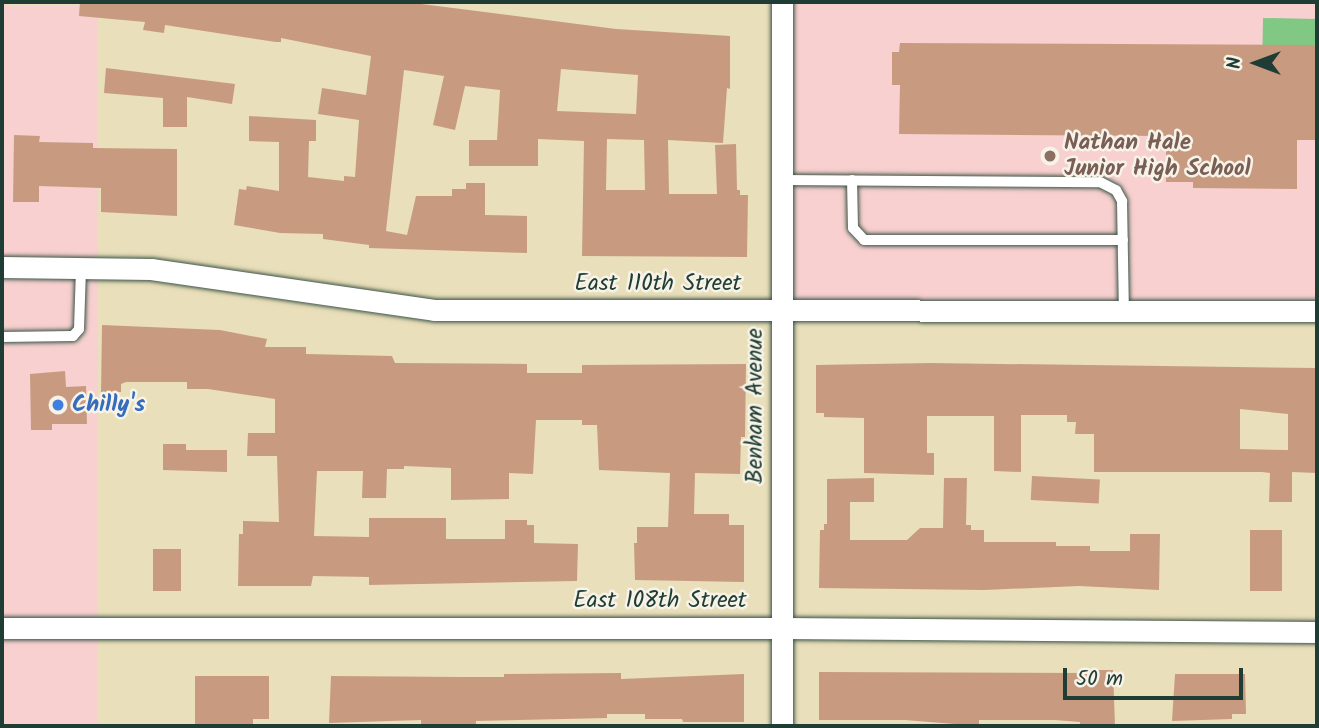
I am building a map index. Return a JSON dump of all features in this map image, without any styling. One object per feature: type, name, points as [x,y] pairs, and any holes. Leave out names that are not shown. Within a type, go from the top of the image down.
[{"type":"street","name":"Benham Avenue","points":[[782,2],[782,726]]},
{"type":"street","name":"East 110th Street","points":[[2,267],[150,269],[219,277],[319,296],[434,310],[1317,311]]},
{"type":"street","name":"East 108th Street","points":[[2,628],[782,628],[1317,632]]},
{"type":"lane","points":[[782,180],[1100,182],[1116,190],[1122,201],[1124,311]]},
{"type":"lane","points":[[852,180],[853,228],[863,240],[1123,240]]},
{"type":"lane","points":[[2,337],[73,336],[79,329],[81,268]]},
{"type":"shaded area","name":"Nathan Hale Junior High School","points":[[782,2],[1317,2],[1317,310],[782,310]]},
{"type":"shaded area","points":[[2,6],[98,6],[98,726],[2,726]]},
{"type":"green space","points":[[1263,18],[1317,19],[1316,48],[1262,47]]},
{"type":"building","points":[[80,2],[406,2],[616,29],[730,36],[730,89],[727,88],[723,143],[668,140],[669,194],[717,194],[715,145],[736,144],[737,190],[740,190],[740,195],[748,195],[747,257],[582,256],[584,141],[538,139],[538,166],[469,166],[469,140],[497,140],[500,90],[465,86],[455,130],[433,125],[444,76],[404,70],[386,231],[407,235],[416,196],[452,196],[452,189],[466,189],[466,183],[485,183],[485,215],[527,216],[527,253],[369,248],[369,245],[323,239],[323,234],[280,233],[234,225],[239,189],[246,190],[247,186],[279,191],[279,142],[249,141],[249,116],[316,120],[316,141],[309,141],[308,177],[344,181],[344,176],[355,177],[359,120],[318,114],[322,88],[366,95],[371,56],[281,38],[281,42],[276,42],[165,25],[164,33],[143,30],[145,22],[79,16]],"holes":[[[561,69],[638,75],[636,114],[557,111]],[[607,139],[644,140],[645,190],[606,190]]]},
{"type":"building","points":[[900,43],[1317,45],[1317,140],[1297,140],[1297,189],[1193,188],[1193,182],[1166,182],[1166,136],[899,134],[900,85],[892,85],[892,52],[899,52]]},
{"type":"building","points":[[106,68],[235,84],[232,104],[187,97],[187,127],[163,127],[163,98],[104,93]]},
{"type":"building","points":[[14,135],[40,136],[39,142],[93,143],[93,148],[177,149],[177,216],[101,212],[101,188],[39,186],[39,202],[13,202]]},
{"type":"building","points":[[102,325],[220,330],[267,339],[265,347],[306,347],[306,354],[392,356],[395,363],[527,364],[527,373],[582,373],[582,365],[746,364],[745,437],[741,437],[740,474],[695,473],[694,514],[729,514],[729,525],[744,525],[744,582],[635,580],[634,543],[637,543],[637,527],[668,527],[670,473],[599,470],[597,425],[582,425],[582,420],[536,420],[533,474],[509,473],[509,499],[451,500],[451,468],[404,466],[404,469],[387,469],[386,498],[362,498],[363,471],[317,471],[314,536],[369,537],[369,518],[446,518],[446,539],[505,539],[505,520],[527,520],[527,525],[534,525],[534,543],[578,544],[577,581],[369,585],[369,577],[313,576],[311,586],[238,586],[239,534],[243,534],[243,521],[279,522],[277,456],[247,456],[248,433],[275,433],[275,399],[208,389],[187,389],[187,382],[126,382],[121,384],[121,392],[101,392]]},
{"type":"building","points":[[930,363],[1317,368],[1317,473],[1292,472],[1292,502],[1269,502],[1270,473],[1094,472],[1094,434],[1075,434],[1076,422],[1067,422],[1067,415],[1021,415],[1021,472],[994,471],[994,416],[927,416],[927,453],[934,453],[934,475],[864,473],[864,418],[824,417],[824,413],[816,413],[816,365]],"holes":[[[1240,409],[1288,414],[1288,450],[1240,449]]]},
{"type":"building","name":"Chilly's","points":[[65,371],[66,387],[86,386],[87,424],[52,424],[52,430],[31,430],[30,374]]},
{"type":"building","points":[[163,444],[186,444],[186,450],[227,450],[227,472],[163,470]]},
{"type":"building","points":[[1032,476],[1100,480],[1099,504],[1031,500]]},
{"type":"building","points":[[874,478],[874,502],[850,502],[850,540],[907,540],[920,528],[943,528],[944,478],[967,478],[966,525],[971,525],[971,530],[984,530],[984,542],[1056,542],[1056,546],[1090,546],[1090,551],[1130,551],[1130,534],[1160,534],[1159,590],[1079,586],[984,590],[819,588],[820,530],[824,530],[824,524],[827,524],[827,479]]},
{"type":"building","points":[[1250,530],[1282,530],[1282,591],[1250,591]]},
{"type":"building","points":[[153,549],[181,549],[181,591],[153,591]]},
{"type":"building","points":[[1084,670],[1113,670],[1115,726],[1080,726],[1080,722],[1055,720],[979,720],[979,726],[905,720],[819,720],[819,672],[1084,673]]},
{"type":"building","points":[[621,673],[621,679],[744,674],[744,722],[683,722],[682,719],[645,719],[645,714],[607,714],[607,718],[476,721],[476,725],[421,725],[421,720],[329,723],[331,676],[504,677],[504,674]]},
{"type":"building","points":[[1175,674],[1245,674],[1246,714],[1232,714],[1232,719],[1172,721]]},
{"type":"building","points":[[195,676],[269,676],[269,719],[253,719],[253,726],[195,726]]},
{"type":"place","name":"Nathan Hale Junior High School","points":[[1050,156]]},
{"type":"place","name":"Chilly's","points":[[58,405]]}]
